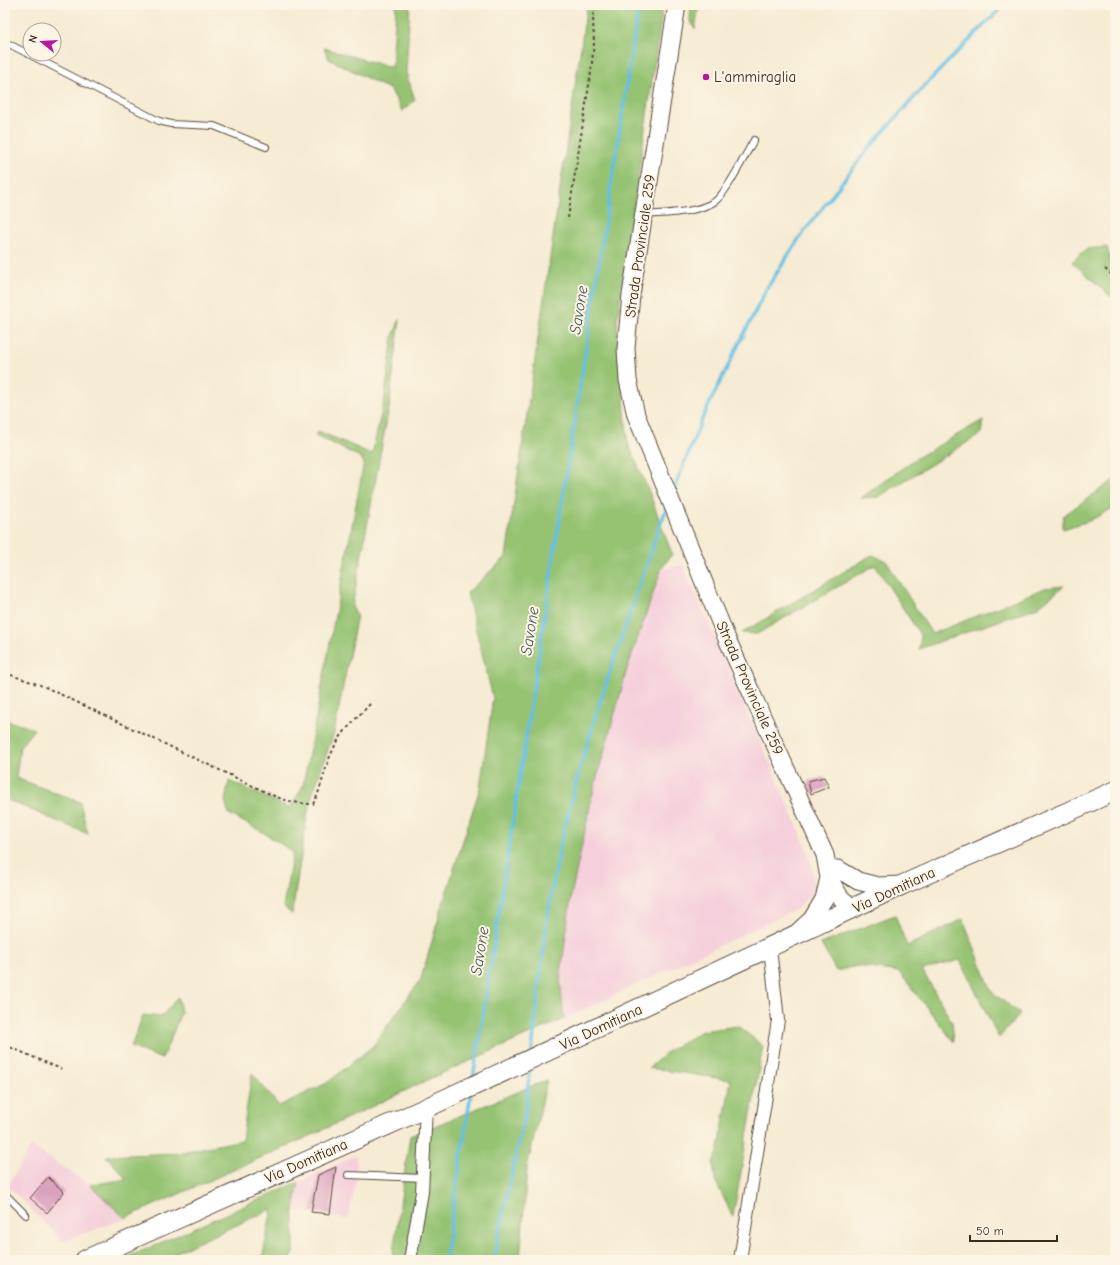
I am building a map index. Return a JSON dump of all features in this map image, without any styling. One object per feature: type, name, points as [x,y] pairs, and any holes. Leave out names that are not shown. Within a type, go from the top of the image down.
[{"type":"main road","name":"Via Domitiana","points":[[85,1260],[432,1105],[902,886],[1115,791]]},
{"type":"street","name":"Strada Provinciale 259","points":[[677,5],[631,295],[626,348],[628,372],[636,416],[727,639],[834,874],[840,897],[853,909]]},
{"type":"street","name":"Strada Provinciale 259","points":[[793,937],[812,919],[824,899],[834,874]]},
{"type":"street","points":[[834,874],[878,886],[902,886]]},
{"type":"street","points":[[740,1260],[778,1020],[770,948]]},
{"type":"street","points":[[410,1260],[422,1192],[432,1105]]},
{"type":"lane","points":[[5,42],[159,121],[171,124],[214,126],[266,147]]},
{"type":"lane","points":[[644,216],[695,210],[716,201],[729,184],[754,140]]},
{"type":"lane","points":[[348,1175],[423,1178]]},
{"type":"lane","points":[[5,1194],[26,1215]]},
{"type":"path","points":[[568,218],[591,72],[594,42],[593,18],[595,5]]},
{"type":"path","points":[[1104,269],[1115,278]]},
{"type":"path","points":[[5,673],[43,686],[272,795],[300,804],[313,804],[318,795],[322,776],[333,750],[350,724],[371,704]]},
{"type":"path","points":[[5,1045],[61,1069]]},
{"type":"shaded area","points":[[683,565],[807,848],[814,874],[812,892],[797,909],[564,1019],[560,980],[571,896],[593,792],[627,669],[661,570]]},
{"type":"shaded area","points":[[31,1146],[90,1185],[125,1218],[63,1242],[8,1186]]},
{"type":"shaded area","points":[[356,1155],[356,1181],[348,1219],[294,1210],[299,1182]]},
{"type":"green space","points":[[396,5],[410,5],[406,72],[415,100],[402,111],[391,90],[329,59],[324,48],[392,68]]},
{"type":"green space","points":[[587,5],[663,5],[617,321],[628,444],[648,489],[672,554],[661,570],[627,669],[593,792],[571,896],[560,980],[564,1019],[438,1075],[312,1135],[125,1218],[90,1185],[127,1179],[106,1156],[177,1153],[242,1140],[252,1073],[279,1106],[327,1083],[373,1046],[421,979],[443,903],[480,788],[493,698],[467,593],[506,557]]},
{"type":"green space","points":[[691,5],[699,5],[695,29],[690,21]]},
{"type":"green space","points":[[1107,247],[1115,280],[1115,300],[1072,262],[1086,249]]},
{"type":"green space","points":[[400,319],[389,407],[352,607],[357,615],[334,733],[312,795],[307,816],[292,914],[283,907],[293,852],[264,833],[229,814],[225,801],[229,781],[290,808],[303,786],[364,462],[358,456],[315,435],[318,431],[372,454],[385,397],[393,336]]},
{"type":"green space","points":[[983,420],[981,434],[878,497],[861,498],[915,459]]},
{"type":"green space","points":[[1115,479],[1115,507],[1089,521],[1063,529],[1063,516]]},
{"type":"green space","points":[[872,555],[886,561],[932,634],[1045,588],[1064,586],[1038,607],[919,649],[921,636],[875,565],[757,634],[742,633]]},
{"type":"green space","points":[[5,720],[34,729],[20,747],[16,778],[80,802],[88,834],[5,799]]},
{"type":"green space","points":[[895,915],[907,946],[963,919],[992,992],[1020,1014],[999,1038],[960,960],[922,970],[952,1022],[954,1042],[899,972],[857,966],[836,971],[821,944]]},
{"type":"green space","points":[[178,997],[181,1013],[162,1059],[131,1047],[143,1015],[161,1017]]},
{"type":"green space","points":[[738,1026],[763,1046],[733,1217],[715,1180],[713,1162],[718,1153],[731,1080],[649,1068],[668,1051],[702,1031]]},
{"type":"green space","points":[[547,1080],[527,1168],[520,1260],[392,1260],[410,1136]]},
{"type":"green space","points":[[299,1182],[294,1210],[294,1249],[291,1260],[262,1260],[272,1209],[159,1260],[121,1260]]},
{"type":"building","points":[[824,777],[829,787],[811,794],[808,781]]},
{"type":"building","points":[[336,1167],[330,1214],[311,1212],[318,1175]]},
{"type":"building","points":[[48,1177],[64,1192],[47,1213],[30,1198]]},
{"type":"waterway","name":"Savone","points":[[473,1079],[639,5]]},
{"type":"waterway","points":[[673,492],[702,419],[724,374],[767,288],[800,237],[868,149],[929,81],[1004,5]]},
{"type":"waterway","points":[[532,1052],[546,926],[562,840],[598,708],[667,507]]},
{"type":"waterway","points":[[495,1260],[498,1238],[526,1108],[530,1066]]},
{"type":"waterway","name":"Savone","points":[[445,1260],[471,1093]]},
{"type":"place","name":"L'ammiraglia","points":[[706,77]]}]
